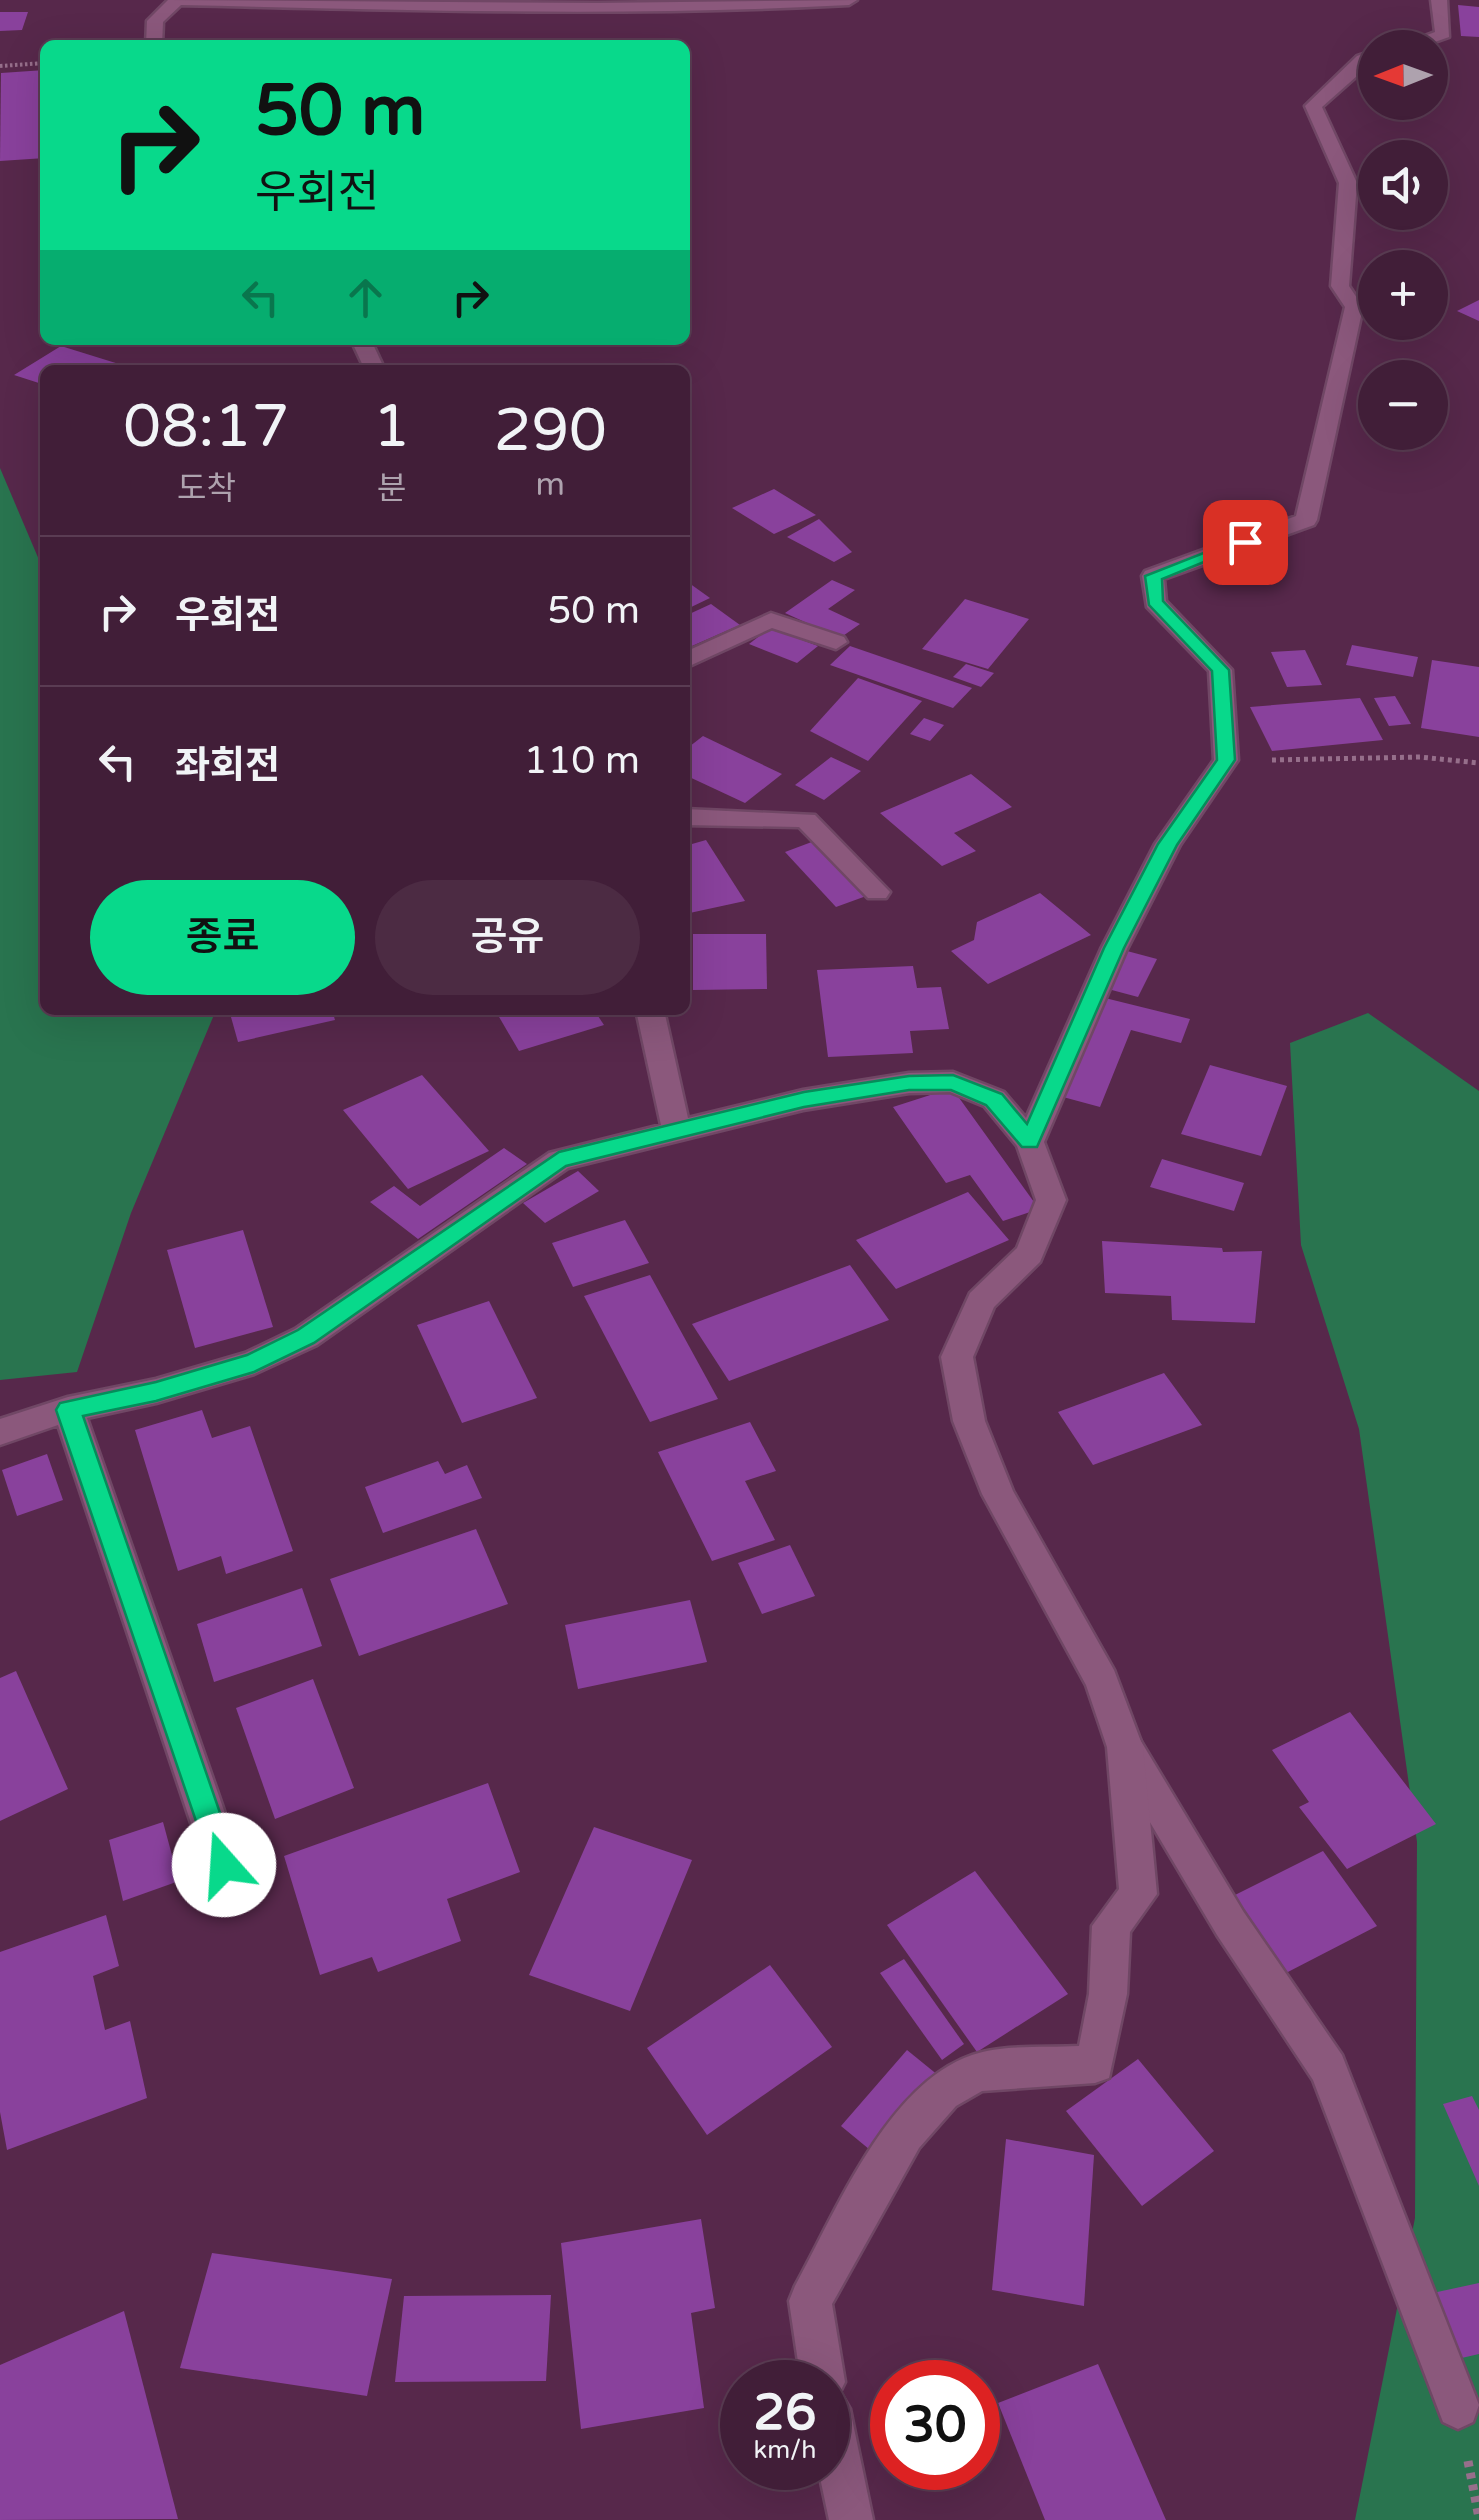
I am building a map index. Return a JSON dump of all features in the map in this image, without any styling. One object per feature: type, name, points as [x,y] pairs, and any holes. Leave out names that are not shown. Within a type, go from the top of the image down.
[{"type":"street","points":[[154,40],[155,20],[177,0],[736,8],[849,0]]},
{"type":"street","points":[[1439,0],[1443,30]]},
{"type":"street","points":[[1030,1142],[1114,948],[1168,844],[1226,760],[1220,670],[1155,602],[1153,576],[1306,520],[1354,306],[1340,286],[1348,183],[1313,106],[1358,64]]},
{"type":"street","points":[[690,659],[771,620],[836,642]]},
{"type":"street","points":[[690,817],[806,820],[877,892]]},
{"type":"street","points":[[651,1015],[678,1131]]},
{"type":"street","points":[[0,1432],[68,1410],[156,1392],[254,1362],[306,1337],[559,1160],[804,1100],[909,1083],[953,1082],[994,1099],[1030,1142],[1051,1200],[1029,1254],[982,1301],[958,1356],[969,1421],[998,1494],[1102,1681],[1125,1747],[1230,1923],[1328,2068],[1458,2407]]},
{"type":"street","points":[[68,1410],[224,1865]]},
{"type":"street","points":[[819,2360],[810,2301],[878,2177],[906,2134],[942,2092],[977,2072],[1095,2064],[1108,1994],[1111,1926],[1138,1894],[1125,1747]]},
{"type":"street","points":[[845,2490],[851,2520]]},
{"type":"path","points":[[0,66],[40,63]]},
{"type":"path","points":[[1226,760],[1420,757],[1479,764]]},
{"type":"green space","points":[[0,468],[40,562],[40,1015],[214,1015],[131,1213],[77,1372],[0,1380]]},
{"type":"green space","points":[[1368,1013],[1479,1091],[1479,2520],[1355,2520],[1415,2218],[1417,1842],[1359,1429],[1301,1245],[1290,1043]]},
{"type":"building","points":[[1458,5],[1479,7],[1479,37],[1461,36]]},
{"type":"building","points":[[0,12],[28,12],[22,30],[0,31]]},
{"type":"building","points":[[40,70],[40,158],[0,161],[1,73]]},
{"type":"building","points":[[1479,300],[1479,321],[1457,311]]},
{"type":"building","points":[[61,346],[122,365],[40,365],[40,383],[14,375]]},
{"type":"building","points":[[774,489],[816,515],[774,534],[732,508]]},
{"type":"building","points":[[819,519],[852,552],[834,562],[787,537]]},
{"type":"building","points":[[832,580],[855,590],[828,609],[860,624],[840,638],[785,613]]},
{"type":"building","points":[[690,584],[710,598],[690,608]]},
{"type":"building","points":[[965,599],[1029,619],[988,669],[922,649]]},
{"type":"building","points":[[711,604],[740,625],[690,647],[690,614]]},
{"type":"building","points":[[770,628],[818,646],[797,663],[749,644]]},
{"type":"building","points":[[1352,645],[1418,657],[1413,677],[1346,665]]},
{"type":"building","points":[[850,646],[972,688],[953,708],[830,665]]},
{"type":"building","points":[[1305,650],[1322,685],[1287,687],[1271,652]]},
{"type":"building","points":[[1432,660],[1479,667],[1479,737],[1421,728]]},
{"type":"building","points":[[966,664],[994,673],[981,687],[953,677]]},
{"type":"building","points":[[858,678],[922,701],[868,761],[810,731]]},
{"type":"building","points":[[1395,696],[1411,724],[1389,726],[1374,698]]},
{"type":"building","points":[[1360,698],[1383,740],[1272,751],[1250,707]]},
{"type":"building","points":[[924,718],[944,725],[930,741],[910,734]]},
{"type":"building","points":[[703,736],[782,774],[745,803],[690,777],[690,746]]},
{"type":"building","points":[[831,757],[861,771],[824,800],[795,785]]},
{"type":"building","points":[[971,774],[1012,807],[954,833],[976,851],[942,866],[880,813]]},
{"type":"building","points":[[706,840],[745,901],[690,913],[690,845]]},
{"type":"building","points":[[817,840],[869,895],[836,907],[785,852]]},
{"type":"building","points":[[1040,893],[1091,935],[988,984],[951,951],[974,940],[977,922]]},
{"type":"building","points":[[693,934],[766,934],[767,989],[693,990]]},
{"type":"building","points":[[1127,951],[1157,959],[1138,997],[1108,989]]},
{"type":"building","points":[[913,966],[917,988],[941,987],[949,1029],[910,1031],[913,1053],[828,1057],[817,970]]},
{"type":"building","points":[[1105,998],[1190,1019],[1181,1043],[1131,1030],[1100,1107],[1063,1097]]},
{"type":"building","points":[[230,1015],[334,1015],[335,1020],[238,1042]]},
{"type":"building","points":[[498,1015],[597,1015],[604,1025],[519,1051]]},
{"type":"building","points":[[1210,1065],[1287,1086],[1261,1156],[1181,1134]]},
{"type":"building","points":[[422,1075],[489,1151],[408,1189],[343,1110]]},
{"type":"building","points":[[952,1088],[1039,1209],[1003,1221],[970,1175],[946,1183],[893,1107]]},
{"type":"building","points":[[504,1148],[527,1164],[418,1239],[370,1202],[394,1186],[420,1206]]},
{"type":"building","points":[[1162,1159],[1244,1183],[1234,1211],[1150,1187]]},
{"type":"building","points":[[578,1171],[599,1191],[545,1223],[523,1203]]},
{"type":"building","points":[[968,1192],[1009,1240],[896,1289],[856,1240]]},
{"type":"building","points":[[625,1220],[649,1263],[573,1287],[552,1243]]},
{"type":"building","points":[[243,1230],[273,1327],[195,1348],[167,1250]]},
{"type":"building","points":[[1102,1241],[1222,1248],[1223,1252],[1262,1251],[1255,1323],[1172,1320],[1171,1296],[1105,1293]]},
{"type":"building","points":[[850,1265],[889,1320],[729,1381],[692,1324]]},
{"type":"building","points":[[650,1275],[718,1399],[650,1422],[584,1296]]},
{"type":"building","points":[[489,1301],[537,1398],[462,1423],[417,1325]]},
{"type":"building","points":[[1164,1373],[1202,1425],[1093,1465],[1058,1412]]},
{"type":"building","points":[[202,1410],[212,1438],[250,1426],[293,1551],[226,1574],[221,1556],[178,1571],[135,1430]]},
{"type":"building","points":[[750,1422],[776,1471],[745,1481],[775,1540],[712,1561],[658,1452]]},
{"type":"building","points":[[47,1454],[63,1500],[17,1516],[2,1470]]},
{"type":"building","points":[[438,1461],[445,1474],[467,1465],[482,1498],[383,1533],[365,1487]]},
{"type":"building","points":[[476,1529],[508,1604],[359,1656],[330,1579]]},
{"type":"building","points":[[790,1545],[815,1596],[762,1614],[738,1563]]},
{"type":"building","points":[[302,1588],[322,1646],[214,1682],[197,1624]]},
{"type":"building","points":[[690,1600],[707,1662],[578,1689],[565,1625]]},
{"type":"building","points":[[16,1671],[68,1789],[0,1821],[0,1678]]},
{"type":"building","points":[[313,1679],[354,1788],[275,1819],[236,1708]]},
{"type":"building","points":[[1350,1712],[1436,1824],[1347,1869],[1299,1807],[1309,1802],[1272,1750]]},
{"type":"building","points":[[488,1783],[520,1872],[447,1899],[461,1941],[378,1972],[372,1957],[320,1975],[284,1856]]},
{"type":"building","points":[[163,1822],[179,1881],[123,1901],[109,1840]]},
{"type":"building","points":[[594,1827],[692,1860],[630,2011],[529,1975]]},
{"type":"building","points":[[1323,1851],[1377,1926],[1284,1974],[1231,1897]]},
{"type":"building","points":[[975,1871],[1068,1994],[977,2052],[887,1925]]},
{"type":"building","points":[[106,1915],[119,1966],[93,1976],[105,2030],[130,2021],[147,2098],[7,2150],[0,2112],[0,1952]]},
{"type":"building","points":[[904,1959],[964,2044],[942,2060],[880,1973]]},
{"type":"building","points":[[770,1965],[832,2047],[707,2135],[647,2048]]},
{"type":"building","points":[[907,2050],[939,2076],[875,2154],[841,2126]]},
{"type":"building","points":[[1138,2059],[1214,2151],[1142,2206],[1066,2111]]},
{"type":"building","points":[[1472,2096],[1479,2110],[1479,2186],[1443,2104]]},
{"type":"building","points":[[1006,2139],[1094,2155],[1084,2306],[992,2290]]},
{"type":"building","points":[[701,2219],[715,2308],[691,2313],[704,2408],[581,2429],[561,2243]]},
{"type":"building","points":[[212,2253],[392,2279],[367,2396],[180,2368]]},
{"type":"building","points":[[1479,2283],[1479,2354],[1453,2360],[1428,2294]]},
{"type":"building","points":[[551,2295],[546,2381],[395,2382],[404,2296]]},
{"type":"building","points":[[124,2311],[178,2519],[0,2520],[0,2365]]},
{"type":"building","points":[[1098,2364],[1166,2520],[1045,2520],[1000,2402]]},
{"type":"route","points":[[224,1865],[68,1410],[156,1392],[254,1362],[306,1337],[559,1160],[804,1100],[909,1083],[953,1082],[994,1099],[1030,1142],[1114,948],[1168,844],[1226,760],[1220,670],[1155,602],[1153,576],[1245,542]]}]
